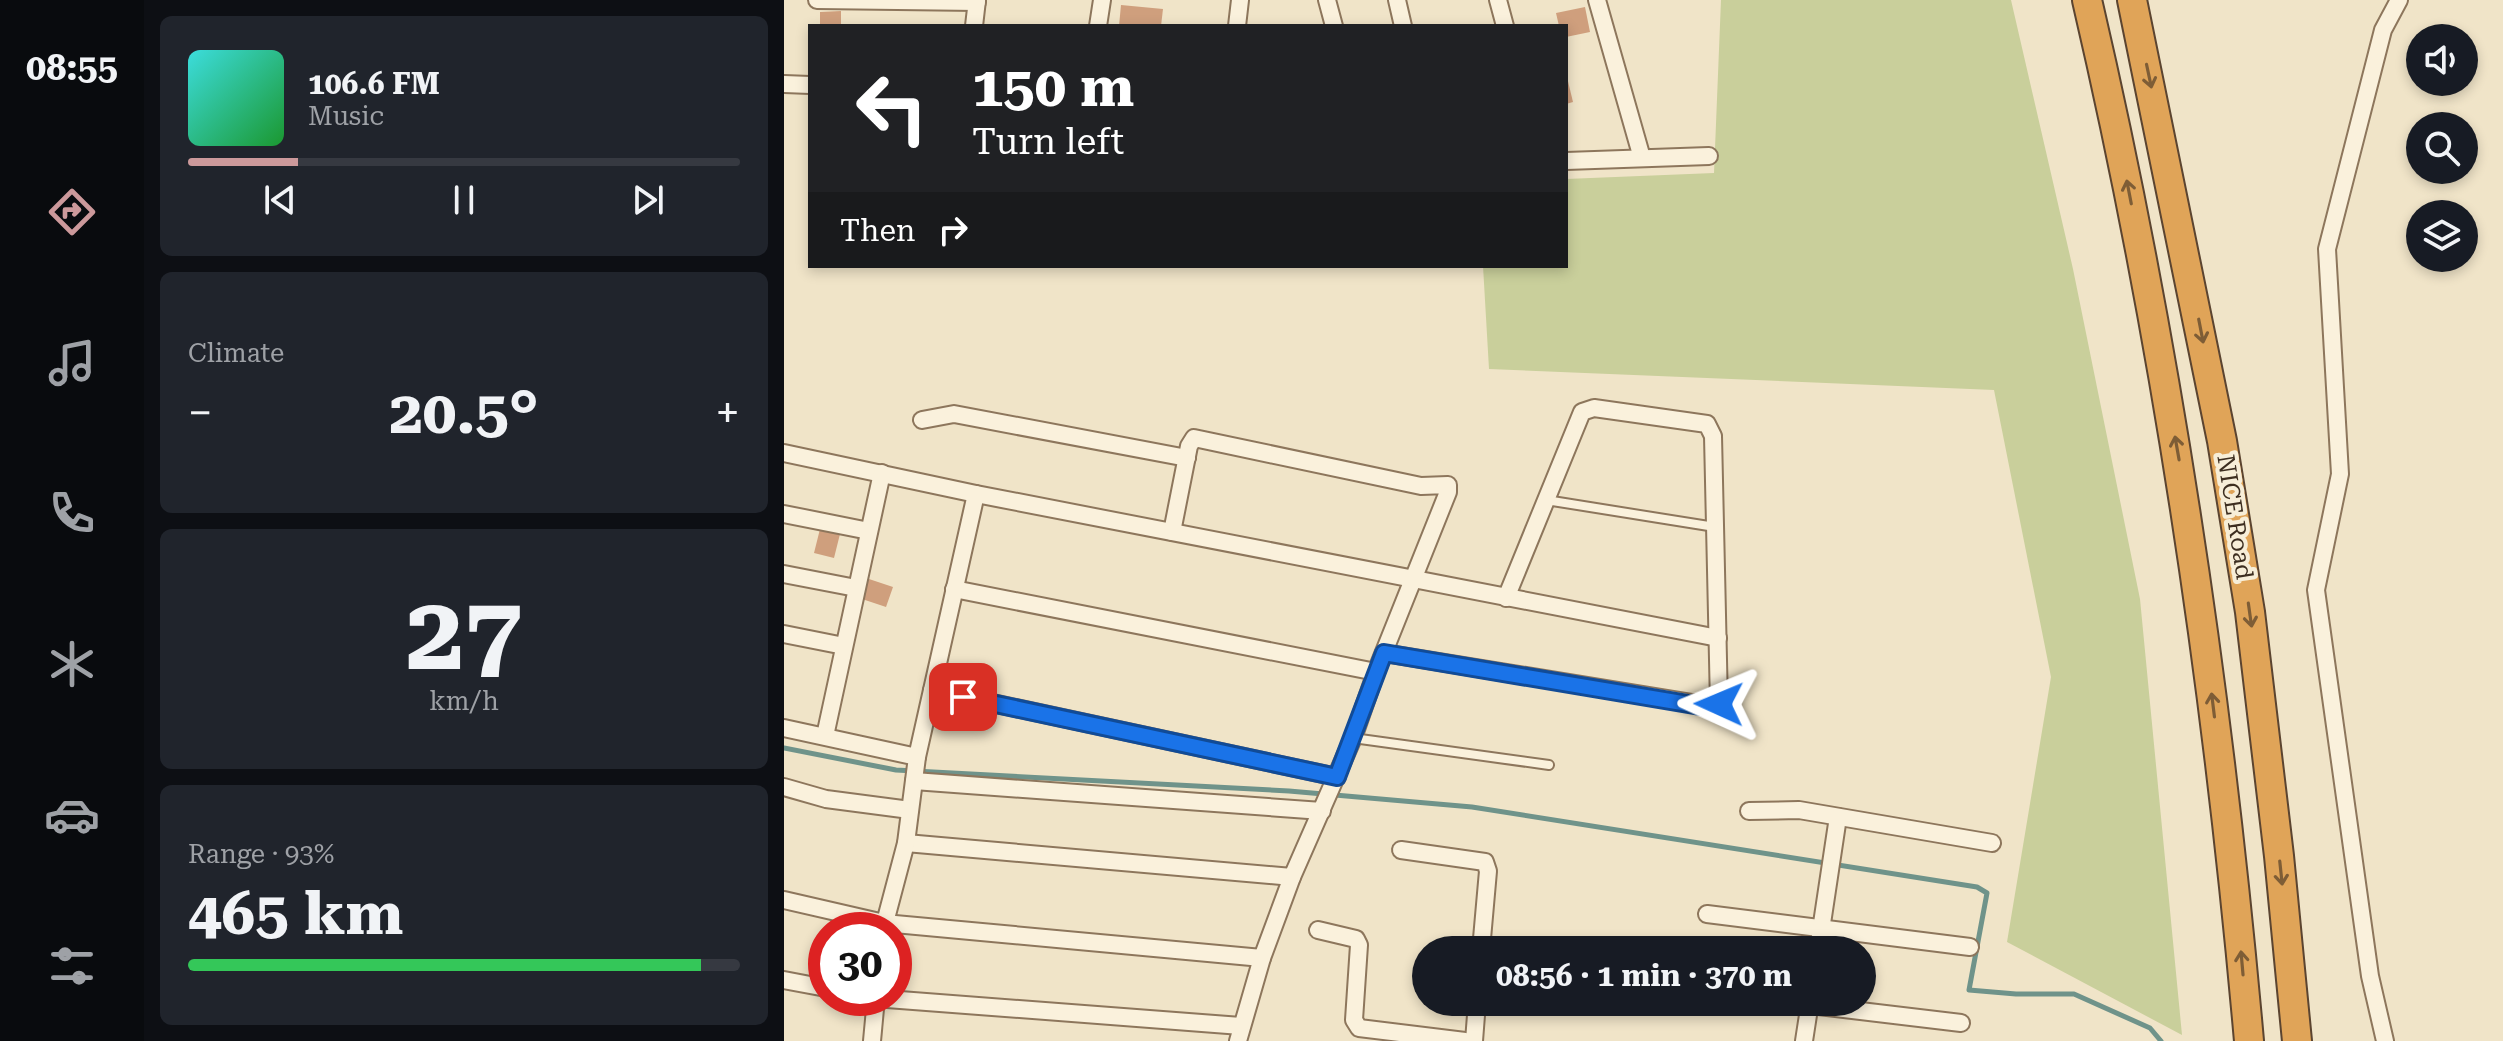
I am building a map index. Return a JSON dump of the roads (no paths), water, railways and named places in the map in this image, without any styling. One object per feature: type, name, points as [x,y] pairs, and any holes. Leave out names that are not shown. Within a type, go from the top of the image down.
[{"type":"highway","name":"NICE Road","points":[[2087,0],[2115,119],[2180,468],[2230,846],[2249,1041]]},
{"type":"highway","name":"NICE Road","points":[[2132,0],[2201,329],[2250,612],[2297,1041]]},
{"type":"street","points":[[817,0],[977,1],[974,24]]},
{"type":"street","points":[[1098,24],[1102,0]]},
{"type":"street","points":[[1237,24],[1240,0]]},
{"type":"street","points":[[1327,0],[1333,24]]},
{"type":"street","points":[[1397,0],[1403,24]]},
{"type":"street","points":[[1498,0],[1504,24]]},
{"type":"street","points":[[1597,0],[1642,158]]},
{"type":"street","points":[[2385,1041],[2370,976],[2316,590],[2340,474],[2327,249],[2383,30],[2399,0]]},
{"type":"street","points":[[784,84],[808,85]]},
{"type":"street","points":[[1568,161],[1709,156]]},
{"type":"street","points":[[1384,653],[1717,707],[1713,436],[1707,424],[1587,409],[1582,412],[1506,598]]},
{"type":"street","points":[[922,420],[954,414],[1187,458]]},
{"type":"street","points":[[912,1002],[1240,1034],[1262,958],[1292,877],[1353,738],[1448,492],[1448,485],[1421,486],[1194,438],[1172,532]]},
{"type":"street","points":[[784,453],[976,494],[1718,638]]},
{"type":"street","points":[[825,736],[882,473]]},
{"type":"street","points":[[888,912],[906,843],[917,757],[976,494]]},
{"type":"street","points":[[784,514],[869,531]]},
{"type":"street","points":[[784,574],[856,588]]},
{"type":"street","points":[[954,589],[1376,672]]},
{"type":"street","points":[[784,634],[844,646]]},
{"type":"street","points":[[932,690],[1337,777]]},
{"type":"street","points":[[784,728],[917,757]]},
{"type":"street","points":[[914,781],[1322,811]]},
{"type":"street","points":[[784,787],[826,799],[910,810]]},
{"type":"street","points":[[1749,811],[1799,810],[1992,843]]},
{"type":"street","points":[[1820,936],[1838,817]]},
{"type":"street","points":[[906,843],[1292,877]]},
{"type":"street","points":[[1401,850],[1485,862],[1488,871],[1482,936]]},
{"type":"street","points":[[784,900],[830,912]]},
{"type":"street","points":[[1707,914],[1970,947]]},
{"type":"street","points":[[912,928],[1262,958]]},
{"type":"street","points":[[1318,930],[1356,939],[1359,945],[1354,1020],[1359,1028],[1465,1041]]},
{"type":"street","points":[[784,980],[808,985]]},
{"type":"street","points":[[1876,1012],[1961,1023]]},
{"type":"street","points":[[872,1041],[874,1016]]},
{"type":"street","points":[[1474,1041],[1476,1016]]},
{"type":"street","points":[[1804,1041],[1808,1016]]},
{"type":"lane","points":[[1546,500],[1716,527]]},
{"type":"lane","points":[[1353,738],[1549,765]]},
{"type":"waterway","points":[[784,748],[896,770],[1289,791],[1472,807],[1977,887],[1987,893],[1969,990],[2074,994],[2150,1028],[2161,1041]]}]
